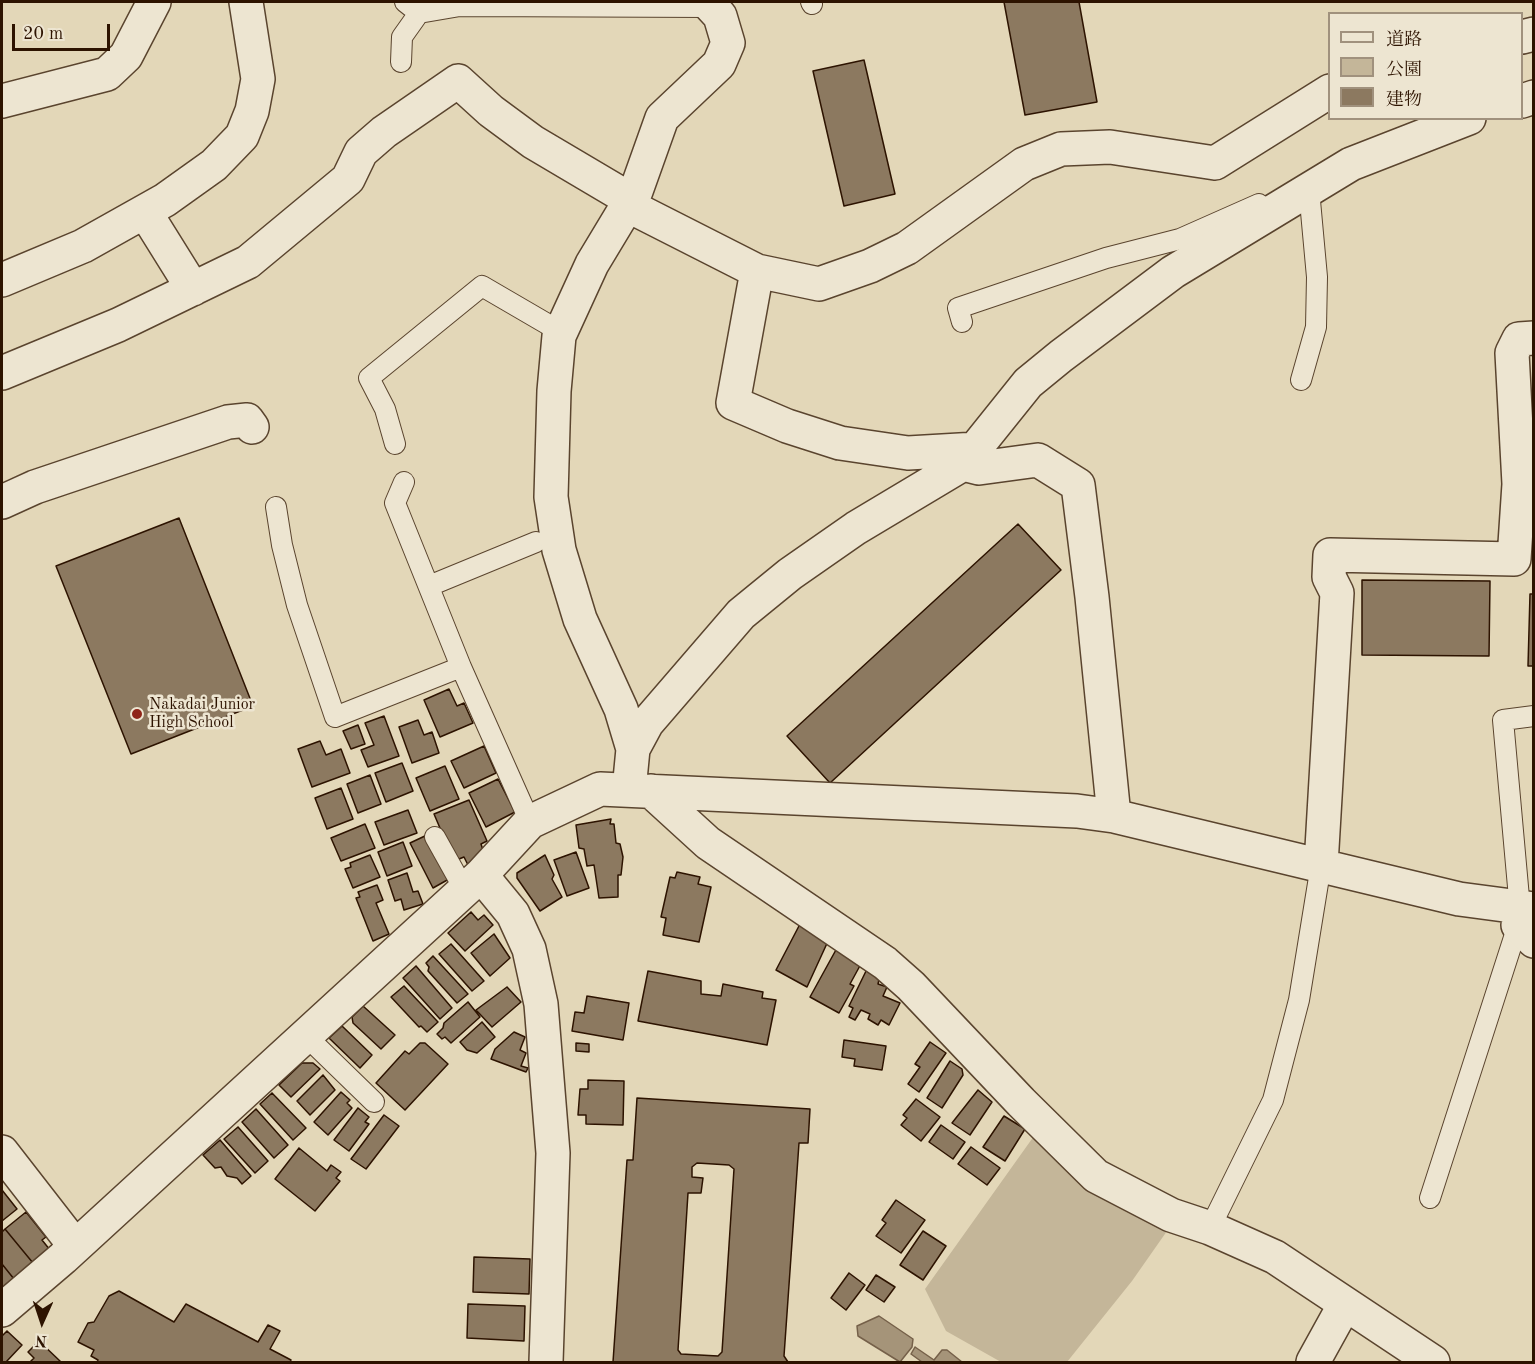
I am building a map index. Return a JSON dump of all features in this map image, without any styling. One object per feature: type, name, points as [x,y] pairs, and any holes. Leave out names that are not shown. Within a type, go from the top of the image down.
[{"type":"street","points":[[2,101],[107,75],[126,56],[154,2]]},
{"type":"street","points":[[2,280],[84,246],[145,212],[214,165],[242,136],[252,111],[258,79],[246,2]]},
{"type":"street","points":[[710,4],[720,16],[728,43],[719,64],[662,118],[629,202],[592,264],[561,332],[554,391],[551,497],[547,539],[621,709],[633,748],[640,790],[708,843],[885,963],[911,986],[1021,1102],[1096,1176],[1171,1215],[1210,1228],[1275,1257],[1433,1362]]},
{"type":"street","points":[[2,373],[118,325],[248,262],[348,179],[361,152],[384,132],[458,81],[492,111],[533,142],[629,202],[757,271],[819,284],[870,266],[907,248],[1024,164],[1062,149],[1110,147],[1215,163],[1328,92]]},
{"type":"street","points":[[633,748],[647,723],[741,614],[790,574],[856,528],[970,457],[1028,383],[1061,356],[1173,272],[1351,164],[1455,121]]},
{"type":"street","points":[[145,212],[193,290]]},
{"type":"street","points":[[757,271],[733,403],[787,426],[840,443],[908,453],[970,457],[979,468],[1038,460],[1078,485],[1092,597],[1114,816]]},
{"type":"street","points":[[1321,865],[1336,593],[1329,577],[1330,555],[1514,560],[1520,484],[1512,353],[1519,339],[1533,338]]},
{"type":"street","points":[[2,502],[35,487],[228,422],[247,420],[252,427]]},
{"type":"street","points":[[2,1310],[473,882],[530,822],[600,789],[1077,810],[1114,816],[1459,899],[1526,921]]},
{"type":"street","points":[[473,882],[513,914],[529,949],[541,1004],[553,1153],[546,1362]]},
{"type":"street","points":[[2,1152],[75,1246]]},
{"type":"street","points":[[1313,1362],[1345,1304]]},
{"type":"lane","points":[[401,62],[402,37],[412,7],[710,4]]},
{"type":"lane","points":[[962,322],[958,308],[1106,258],[1180,240],[1261,203],[1296,198],[1317,277],[1316,327],[1301,380]]},
{"type":"lane","points":[[396,444],[385,409],[369,378],[482,286],[561,332]]},
{"type":"lane","points":[[404,482],[395,503],[461,667],[530,822]]},
{"type":"lane","points":[[276,507],[282,546],[297,605],[335,717],[461,667]]},
{"type":"lane","points":[[429,586],[547,539]]},
{"type":"lane","points":[[1430,1198],[1526,921],[1503,720],[1533,716]]},
{"type":"lane","points":[[435,837],[473,882]]},
{"type":"lane","points":[[1210,1228],[1273,1100],[1299,1000],[1321,865]]},
{"type":"lane","points":[[304,1034],[374,1102]]},
{"type":"green space","points":[[1034,1136],[1093,1194],[1167,1231],[1132,1281],[1067,1362],[1001,1362],[946,1331],[925,1289]]},
{"type":"shaded area","points":[[879,1316],[913,1339],[912,1347],[900,1362],[858,1336],[857,1326]]},
{"type":"shaded area","points":[[915,1347],[934,1360],[942,1350],[947,1350],[962,1362],[922,1362],[911,1354]]},
{"type":"building","points":[[1004,2],[1079,2],[1097,102],[1025,115]]},
{"type":"building","points":[[864,60],[895,194],[844,206],[813,71]]},
{"type":"building","points":[[179,518],[253,706],[131,754],[56,566]]},
{"type":"building","points":[[1018,524],[1061,570],[830,783],[787,736]]},
{"type":"building","points":[[1362,580],[1490,581],[1489,656],[1362,655]]},
{"type":"building","points":[[1530,594],[1534,594],[1534,666],[1528,666]]},
{"type":"building","points":[[449,689],[457,706],[464,703],[473,723],[440,737],[424,700]]},
{"type":"building","points":[[384,716],[399,756],[368,767],[361,750],[374,745],[365,723]]},
{"type":"building","points":[[418,720],[424,735],[432,732],[439,753],[412,763],[399,727]]},
{"type":"building","points":[[358,725],[365,744],[351,749],[343,731]]},
{"type":"building","points":[[320,741],[326,755],[341,749],[350,773],[312,787],[298,749]]},
{"type":"building","points":[[484,746],[496,773],[464,788],[451,761]]},
{"type":"building","points":[[402,763],[413,791],[386,802],[375,773]]},
{"type":"building","points":[[445,766],[459,799],[430,811],[416,778]]},
{"type":"building","points":[[370,775],[381,804],[358,813],[347,784]]},
{"type":"building","points":[[498,779],[515,812],[486,827],[469,793]]},
{"type":"building","points":[[341,788],[353,819],[327,829],[315,798]]},
{"type":"building","points":[[469,800],[487,841],[481,844],[483,850],[468,865],[464,857],[454,861],[434,814]]},
{"type":"building","points":[[408,810],[417,833],[384,845],[375,822]]},
{"type":"building","points":[[611,819],[610,824],[614,824],[616,843],[620,844],[623,857],[621,875],[618,875],[618,897],[599,898],[594,865],[587,866],[584,849],[579,848],[576,825]]},
{"type":"building","points":[[365,824],[375,848],[341,861],[331,838]]},
{"type":"building","points":[[427,835],[449,879],[433,888],[410,843]]},
{"type":"building","points":[[403,842],[412,866],[387,876],[378,852]]},
{"type":"building","points":[[576,852],[589,888],[567,896],[554,860]]},
{"type":"building","points":[[370,855],[380,877],[353,888],[345,869],[351,867],[350,863]]},
{"type":"building","points":[[545,855],[554,875],[552,879],[562,897],[540,911],[517,878],[517,873]]},
{"type":"building","points":[[677,872],[700,877],[698,884],[711,887],[699,942],[663,935],[666,918],[661,917],[670,877],[675,878]]},
{"type":"building","points":[[407,873],[413,892],[418,891],[423,904],[404,910],[401,899],[395,901],[388,880]]},
{"type":"building","points":[[377,885],[383,900],[376,903],[389,934],[373,941],[356,898],[360,897],[358,892]]},
{"type":"building","points":[[471,912],[478,920],[484,915],[493,925],[465,951],[448,933]]},
{"type":"building","points":[[800,924],[829,939],[807,987],[776,970]]},
{"type":"building","points":[[494,934],[510,958],[490,976],[471,953]]},
{"type":"building","points":[[451,944],[484,981],[472,991],[439,954]]},
{"type":"building","points":[[837,948],[862,962],[850,984],[854,986],[839,1013],[810,997]]},
{"type":"building","points":[[433,956],[468,994],[457,1003],[428,971],[429,967],[426,963]]},
{"type":"building","points":[[416,966],[452,1008],[440,1019],[403,978]]},
{"type":"building","points":[[867,969],[880,975],[878,984],[887,987],[883,996],[900,1003],[889,1025],[881,1020],[878,1025],[868,1019],[870,1014],[861,1010],[855,1020],[849,1017],[853,1008],[849,1006]]},
{"type":"building","points":[[648,971],[701,981],[701,994],[721,996],[723,984],[763,992],[762,998],[776,1000],[767,1045],[638,1021]]},
{"type":"building","points":[[404,986],[438,1022],[427,1032],[421,1026],[419,1027],[391,997]]},
{"type":"building","points":[[507,987],[521,1002],[492,1027],[476,1010]]},
{"type":"building","points":[[587,996],[629,1003],[623,1040],[572,1031],[575,1012],[584,1013]]},
{"type":"building","points":[[468,1002],[480,1017],[451,1043],[445,1037],[442,1039],[437,1034],[443,1028],[444,1023]]},
{"type":"building","points":[[363,1006],[395,1035],[381,1049],[353,1023],[352,1017]]},
{"type":"building","points":[[482,1022],[495,1037],[477,1053],[467,1050],[460,1042]]},
{"type":"building","points":[[342,1026],[372,1055],[360,1068],[329,1038]]},
{"type":"building","points":[[514,1032],[525,1037],[520,1050],[526,1053],[521,1066],[528,1068],[526,1072],[491,1059],[495,1049]]},
{"type":"building","points":[[844,1040],[886,1046],[882,1070],[854,1066],[855,1059],[842,1057]]},
{"type":"building","points":[[930,1042],[946,1053],[919,1092],[908,1084],[920,1067],[915,1064]]},
{"type":"building","points":[[420,1043],[425,1043],[448,1064],[405,1110],[376,1083],[405,1051],[409,1054]]},
{"type":"building","points":[[576,1043],[589,1044],[589,1052],[576,1051]]},
{"type":"building","points":[[950,1061],[962,1069],[963,1075],[942,1108],[927,1098]]},
{"type":"building","points":[[302,1063],[313,1063],[320,1069],[291,1097],[279,1085]]},
{"type":"building","points":[[323,1075],[335,1090],[310,1115],[297,1101]]},
{"type":"building","points":[[588,1080],[624,1081],[623,1125],[586,1124],[586,1115],[578,1115],[580,1089],[588,1089]]},
{"type":"building","points":[[978,1090],[992,1102],[970,1135],[952,1123]]},
{"type":"building","points":[[341,1092],[350,1100],[347,1103],[352,1108],[328,1135],[314,1122]]},
{"type":"building","points":[[272,1093],[306,1128],[293,1140],[260,1104]]},
{"type":"building","points":[[637,1098],[810,1109],[808,1143],[799,1143],[784,1356],[788,1362],[613,1362],[627,1160],[633,1160]],"holes":[[[697,1163],[729,1165],[734,1169],[722,1352],[718,1356],[681,1354],[678,1350],[688,1193],[701,1193],[703,1178],[692,1177],[692,1167]]]},
{"type":"building","points":[[916,1099],[940,1117],[921,1141],[901,1125],[907,1118],[903,1115]]},
{"type":"building","points":[[358,1108],[369,1117],[365,1122],[369,1124],[349,1151],[334,1140]]},
{"type":"building","points":[[256,1109],[288,1145],[274,1158],[242,1122]]},
{"type":"building","points":[[384,1115],[399,1126],[366,1169],[351,1159]]},
{"type":"building","points":[[1004,1116],[1025,1129],[1005,1161],[983,1147]]},
{"type":"building","points":[[941,1125],[965,1142],[953,1159],[929,1142]]},
{"type":"building","points":[[238,1127],[268,1161],[255,1173],[224,1139]]},
{"type":"building","points":[[220,1140],[251,1176],[242,1184],[237,1178],[227,1176],[221,1167],[215,1168],[203,1155]]},
{"type":"building","points":[[971,1147],[1000,1168],[987,1185],[958,1164]]},
{"type":"building","points":[[299,1148],[327,1171],[331,1165],[341,1172],[336,1178],[340,1181],[315,1211],[275,1179]]},
{"type":"building","points":[[2,1190],[17,1209],[2,1221]]},
{"type":"building","points":[[896,1200],[925,1220],[901,1253],[876,1236],[886,1223],[882,1220]]},
{"type":"building","points":[[26,1212],[46,1237],[42,1240],[50,1250],[33,1263],[5,1229]]},
{"type":"building","points":[[5,1229],[33,1263],[14,1279],[2,1264],[2,1232]]},
{"type":"building","points":[[923,1231],[946,1246],[923,1280],[900,1265]]},
{"type":"building","points":[[474,1257],[530,1259],[529,1294],[473,1292]]},
{"type":"building","points":[[2,1264],[14,1279],[2,1289]]},
{"type":"building","points":[[849,1273],[865,1285],[846,1310],[831,1298]]},
{"type":"building","points":[[876,1275],[895,1287],[884,1302],[866,1290]]},
{"type":"building","points":[[119,1291],[174,1322],[186,1304],[258,1342],[268,1325],[280,1331],[270,1349],[291,1360],[290,1362],[97,1362],[98,1360],[91,1356],[94,1350],[78,1342],[88,1323],[94,1322],[109,1296]]},
{"type":"building","points":[[468,1304],[525,1306],[524,1341],[467,1338]]},
{"type":"building","points":[[7,1331],[22,1345],[6,1362],[2,1362],[2,1336]]},
{"type":"building","points":[[39,1341],[61,1362],[30,1362],[34,1358],[28,1352]]},
{"type":"place","name":"Nakadai Junior High School","points":[[137,714]]}]
